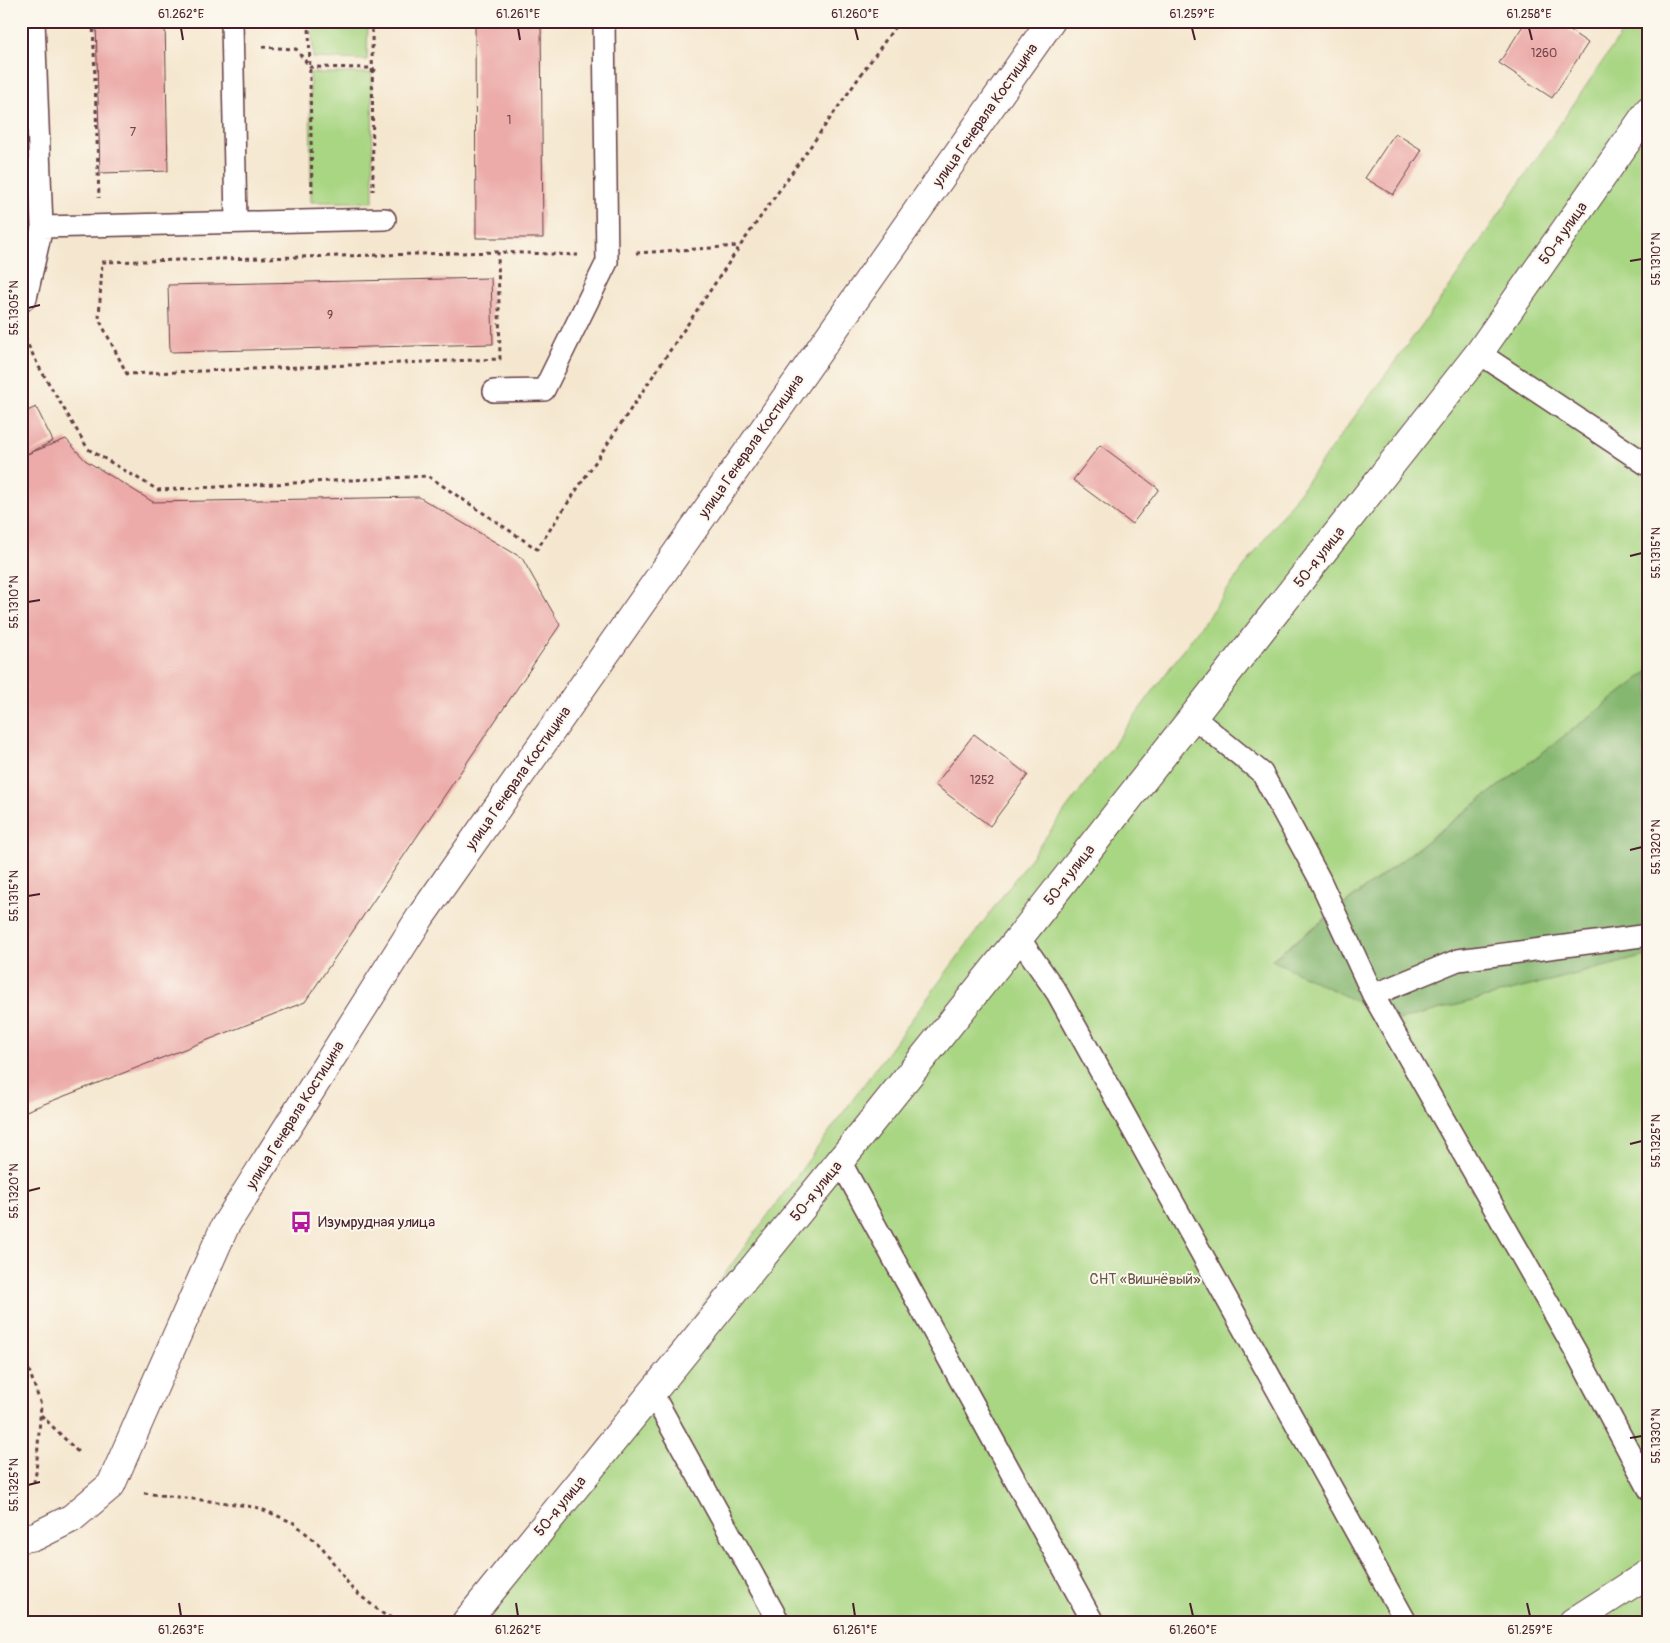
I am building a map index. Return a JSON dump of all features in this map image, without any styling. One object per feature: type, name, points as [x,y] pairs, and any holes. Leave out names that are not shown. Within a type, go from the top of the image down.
[{"type":"street","name":"улица Генерала Костицина","points":[[21,1538],[36,1536],[72,1518],[111,1484],[225,1226],[421,916],[1051,21]]},
{"type":"street","name":"50-я улица","points":[[466,1622],[1019,938],[1479,353],[1648,114]]},
{"type":"street","points":[[1573,1622],[1649,1573]]},
{"type":"lane","points":[[21,302],[26,298],[42,227],[34,21]]},
{"type":"lane","points":[[232,21],[236,222]]},
{"type":"lane","points":[[494,391],[544,390],[607,262],[604,21]]},
{"type":"lane","points":[[42,227],[385,219]]},
{"type":"lane","points":[[1479,353],[1649,466]]},
{"type":"lane","points":[[1193,717],[1262,773],[1319,878],[1373,995],[1575,1350],[1649,1489]]},
{"type":"lane","points":[[1373,995],[1458,960],[1649,935]]},
{"type":"lane","points":[[1019,938],[1058,993],[1406,1622]]},
{"type":"lane","points":[[840,1161],[1093,1622]]},
{"type":"lane","points":[[652,1393],[779,1622]]},
{"type":"path","points":[[93,21],[99,204]]},
{"type":"path","points":[[309,21],[312,196]]},
{"type":"path","points":[[372,21],[373,196]]},
{"type":"path","points":[[232,46],[296,49],[310,67]]},
{"type":"path","points":[[310,67],[372,68],[376,71]]},
{"type":"path","points":[[498,252],[500,359],[127,374],[99,318],[102,262],[498,252],[607,255],[740,246]]},
{"type":"path","points":[[21,331],[88,449],[158,490]]},
{"type":"path","points":[[21,1347],[41,1405],[34,1482]]},
{"type":"path","points":[[40,1414],[78,1452]]},
{"type":"path","points":[[144,1493],[259,1508],[294,1523],[322,1547],[353,1590],[386,1616],[418,1622]]},
{"type":"green space","points":[[312,21],[368,21],[367,60],[313,58]]},
{"type":"green space","name":"СНТ «Вишнёвый»","points":[[1630,21],[1649,21],[1649,671],[1272,959],[1395,1021],[1649,955],[1649,1622],[469,1622],[1444,295]]},
{"type":"green space","points":[[310,73],[372,73],[373,202],[311,202]]},
{"type":"green space","points":[[1649,671],[1649,955],[1395,1021],[1272,960]]},
{"type":"building","points":[[96,21],[165,21],[168,171],[100,173]]},
{"type":"building","points":[[475,21],[541,21],[543,238],[476,238]]},
{"type":"building","points":[[1526,21],[1556,21],[1588,43],[1552,98],[1499,63]]},
{"type":"building","points":[[1395,133],[1422,150],[1393,195],[1365,178]]},
{"type":"building","points":[[491,278],[493,344],[170,352],[168,285]]},
{"type":"building","points":[[36,407],[53,441],[27,454],[66,439],[85,460],[153,502],[419,497],[522,558],[560,625],[305,1002],[21,1113],[21,414]]},
{"type":"building","points":[[1100,445],[1159,489],[1132,524],[1073,480]]},
{"type":"building","points":[[974,734],[1028,775],[990,826],[935,785]]},
{"type":"place","name":"Изумрудная улица","points":[[301,1222]]}]
